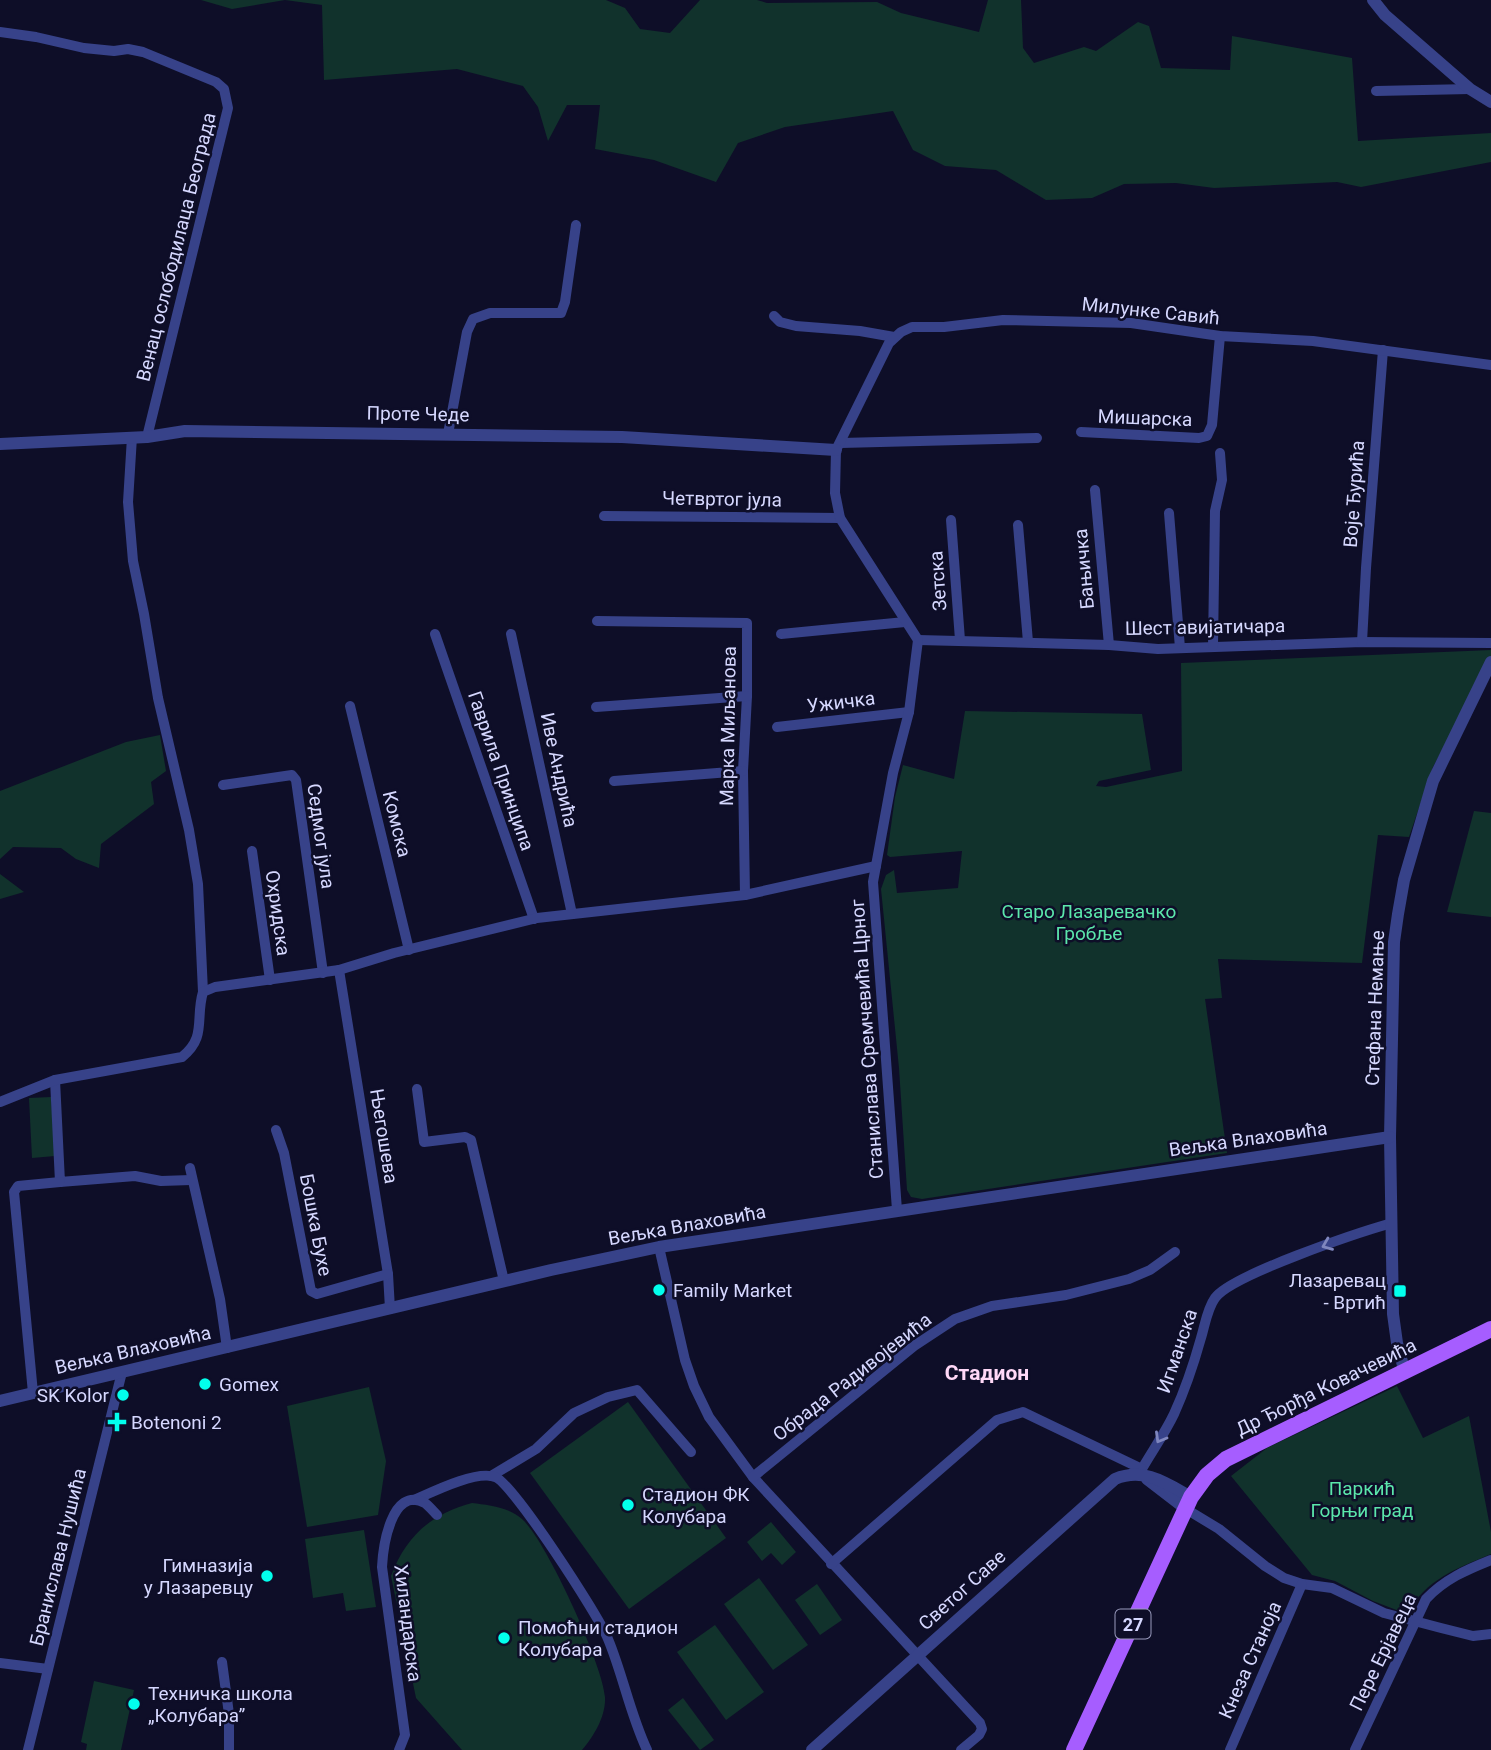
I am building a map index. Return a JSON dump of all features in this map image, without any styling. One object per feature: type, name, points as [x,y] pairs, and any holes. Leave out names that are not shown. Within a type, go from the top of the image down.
[{"type":"main road","name":"Др Ђорђа Ковачевића","points":[[1189,1503],[1207,1475],[1226,1460],[1491,1329]]},
{"type":"main road","name":"27","points":[[1074,1750],[1189,1503]]},
{"type":"street","points":[[1373,0],[1385,15],[1470,89],[1491,102]]},
{"type":"street","name":"Венац ослободилаца Београда","points":[[0,32],[84,48],[143,52],[154,59],[216,82],[223,89],[228,108],[147,437]]},
{"type":"street","points":[[1376,91],[1470,89]]},
{"type":"street","points":[[448,434],[467,332],[473,319],[490,313],[561,313],[576,225]]},
{"type":"street","points":[[774,316],[780,322],[796,326],[860,331],[894,337],[839,446],[835,493],[840,518],[918,640]]},
{"type":"street","name":"Милунке Савић","points":[[894,337],[912,327],[1033,319],[1131,323],[1220,336],[1313,341],[1491,365]]},
{"type":"street","name":"Мишарска","points":[[1081,432],[1199,438],[1207,436],[1212,425],[1220,336]]},
{"type":"street","name":"Воје Ђурића","points":[[1362,642],[1383,350]]},
{"type":"street","name":"Проте Чеде","points":[[0,444],[147,437],[184,431],[622,437],[839,446]]},
{"type":"street","points":[[0,1102],[55,1080],[182,1057],[194,1047],[198,1038],[203,992],[198,884],[189,830],[158,698],[133,561],[128,502],[132,437]]},
{"type":"street","points":[[839,446],[1037,438]]},
{"type":"street","points":[[1213,646],[1215,511],[1222,480],[1220,453]]},
{"type":"street","name":"Бањичка","points":[[1095,490],[1109,645]]},
{"type":"street","points":[[1168,513],[1180,648]]},
{"type":"street","name":"Четвртог јула","points":[[604,516],[840,518]]},
{"type":"street","name":"Зетска","points":[[951,520],[960,640]]},
{"type":"street","points":[[1018,525],[1028,642]]},
{"type":"street","name":"Марка Миљанова","points":[[597,621],[747,623],[743,771],[745,895]]},
{"type":"street","points":[[781,634],[905,622]]},
{"type":"street","name":"Иве Андрића","points":[[511,634],[572,914]]},
{"type":"street","name":"Гаврила Принципа","points":[[435,635],[534,919]]},
{"type":"street","name":"Шест авијатичара","points":[[918,640],[1180,648],[1362,642],[1491,643]]},
{"type":"street","name":"Станислава Сремчевића Црног","points":[[897,1210],[873,882],[893,774],[909,712],[918,640]]},
{"type":"street","name":"Стефана Немање","points":[[1405,1373],[1393,1314],[1390,1137],[1394,942],[1404,880],[1433,780],[1491,662]]},
{"type":"street","points":[[596,707],[747,696]]},
{"type":"street","name":"Комска","points":[[350,706],[409,950]]},
{"type":"street","name":"Ужичка","points":[[777,727],[909,712]]},
{"type":"street","points":[[614,781],[743,771]]},
{"type":"street","name":"Седмог јула","points":[[223,785],[292,775],[296,780],[323,973]]},
{"type":"street","name":"Охридска","points":[[252,851],[270,980]]},
{"type":"street","name":"Станислава Сремчевића Црног","points":[[203,992],[215,987],[339,970],[534,919],[745,895],[876,866]]},
{"type":"street","name":"Његошева","points":[[339,970],[388,1274],[390,1309]]},
{"type":"street","points":[[55,1080],[60,1182]]},
{"type":"street","points":[[417,1089],[424,1142],[464,1137],[471,1140],[504,1282]]},
{"type":"street","name":"Бошка Бухе","points":[[276,1130],[284,1153],[311,1291],[317,1294],[388,1274]]},
{"type":"street","name":"Вељка Влаховића","points":[[0,1401],[659,1247],[1390,1137]]},
{"type":"street","points":[[190,1168],[220,1299],[227,1348]]},
{"type":"street","points":[[33,1393],[14,1192],[18,1186],[135,1176],[161,1181],[191,1180]]},
{"type":"street","name":"Игманска","points":[[1142,1473],[1174,1414],[1208,1312],[1213,1299],[1221,1290],[1252,1274],[1333,1242],[1392,1223]]},
{"type":"street","points":[[659,1247],[685,1360],[709,1417],[753,1477],[916,1656],[981,1723],[979,1735],[961,1750]]},
{"type":"street","name":"Обрада Радивојевића","points":[[753,1477],[914,1346],[955,1319],[992,1306],[1066,1295],[1129,1279],[1150,1270],[1175,1252]]},
{"type":"street","name":"Бранислава Нушића","points":[[28,1750],[122,1373]]},
{"type":"street","points":[[414,1500],[447,1486],[491,1476],[536,1449],[574,1413],[608,1397],[637,1390],[691,1452]]},
{"type":"street","points":[[831,1564],[970,1442],[998,1420],[1023,1412],[1142,1473],[1189,1503],[1274,1573],[1302,1584],[1332,1588],[1384,1613],[1473,1636],[1491,1634]]},
{"type":"street","name":"Светог Саве","points":[[812,1750],[1105,1487],[1124,1475],[1142,1473]]},
{"type":"street","points":[[491,1476],[500,1478],[516,1497],[594,1611],[608,1639],[637,1729],[647,1750]]},
{"type":"street","points":[[414,1500],[425,1503],[437,1515]]},
{"type":"street","name":"Хиландарска","points":[[399,1750],[405,1735],[382,1567],[386,1530],[392,1517],[402,1505],[414,1500]]},
{"type":"street","name":"Пере Ерјавеца","points":[[1355,1750],[1426,1599],[1439,1585],[1454,1576],[1491,1560]]},
{"type":"street","name":"Кнеза Станоја","points":[[1230,1750],[1302,1584]]},
{"type":"street","points":[[222,1662],[229,1714],[229,1750]]},
{"type":"street","points":[[0,1663],[48,1669]]},
{"type":"green space","points":[[201,0],[285,0],[232,9]]},
{"type":"green space","points":[[285,0],[606,0],[625,8],[640,29],[670,33],[700,0],[757,0],[767,3],[877,2],[901,13],[979,32],[988,0],[1021,0],[1023,48],[1034,63],[1084,47],[1096,51],[1138,22],[1149,26],[1161,68],[1230,70],[1232,36],[1352,58],[1358,141],[1491,133],[1491,162],[1361,187],[1337,182],[1214,188],[1176,183],[1124,184],[1092,198],[1046,200],[996,170],[945,166],[913,150],[893,111],[785,127],[738,143],[716,182],[654,160],[595,149],[600,105],[567,105],[548,141],[538,107],[523,86],[457,69],[324,80],[322,5]]},
{"type":"green space","name":"Старо Лазаревачко Гробље","points":[[1491,650],[1491,656],[1433,767],[1409,837],[1378,835],[1362,963],[1218,959],[1222,998],[1205,999],[1227,1153],[922,1199],[911,1197],[907,1190],[899,1068],[881,889],[886,875],[894,870],[897,893],[958,888],[962,851],[890,857],[887,855],[895,797],[903,765],[954,779],[965,711],[1142,714],[1151,770],[1099,781],[1096,786],[1106,787],[1182,771],[1181,663]]},
{"type":"green space","points":[[160,735],[166,771],[151,782],[154,804],[101,844],[99,868],[76,859],[61,848],[13,847],[0,859],[0,791],[126,742]]},
{"type":"green space","points":[[1474,811],[1491,813],[1491,917],[1447,912]]},
{"type":"green space","points":[[0,874],[24,892],[0,899]]},
{"type":"green space","points":[[51,1097],[55,1156],[32,1158],[29,1098]]},
{"type":"green space","name":"Паркић Горњи град","points":[[1397,1386],[1423,1438],[1469,1416],[1491,1532],[1491,1554],[1454,1570],[1433,1584],[1423,1592],[1407,1614],[1373,1601],[1335,1581],[1312,1575],[1231,1476],[1267,1448]]},
{"type":"green space","points":[[369,1387],[386,1461],[378,1515],[307,1527],[287,1406]]},
{"type":"green space","name":"Стадион ФК Колубара","points":[[628,1402],[726,1538],[629,1609],[530,1473]]},
{"type":"green space","points":[[472,1503],[505,1509],[522,1519],[545,1551],[572,1604],[595,1659],[605,1697],[604,1711],[598,1725],[582,1750],[462,1750],[416,1698],[391,1576],[412,1538],[444,1513]]},
{"type":"green space","points":[[771,1522],[796,1552],[782,1565],[771,1553],[762,1561],[747,1542]]},
{"type":"green space","points":[[364,1530],[376,1607],[346,1611],[343,1593],[313,1598],[305,1539]]},
{"type":"green space","points":[[759,1578],[808,1645],[773,1670],[724,1604]]},
{"type":"green space","points":[[817,1584],[842,1620],[820,1635],[795,1600]]},
{"type":"green space","points":[[715,1625],[764,1692],[726,1720],[677,1652]]},
{"type":"green space","points":[[94,1681],[134,1690],[121,1750],[86,1750],[87,1744],[81,1742]]},
{"type":"green space","points":[[683,1698],[714,1740],[700,1750],[668,1710]]},
{"type":"place","name":"Family Market","points":[[659,1290]]},
{"type":"place","name":"Лазаревац - Вртић","points":[[1400,1291]]},
{"type":"place","name":"Gomex","points":[[205,1384]]},
{"type":"place","name":"SK Kolor","points":[[123,1395]]},
{"type":"place","name":"Botenoni 2","points":[[117,1422]]},
{"type":"place","name":"Стадион ФК Колубара","points":[[628,1505]]},
{"type":"place","name":"Гимназија у Лазаревцу","points":[[267,1576]]},
{"type":"place","name":"Помоћни стадион Колубара","points":[[504,1638]]},
{"type":"place","name":"Техничка школа „Колубара”","points":[[134,1704]]},
{"type":"district","name":"Стадион","points":[[987,1373]]}]
